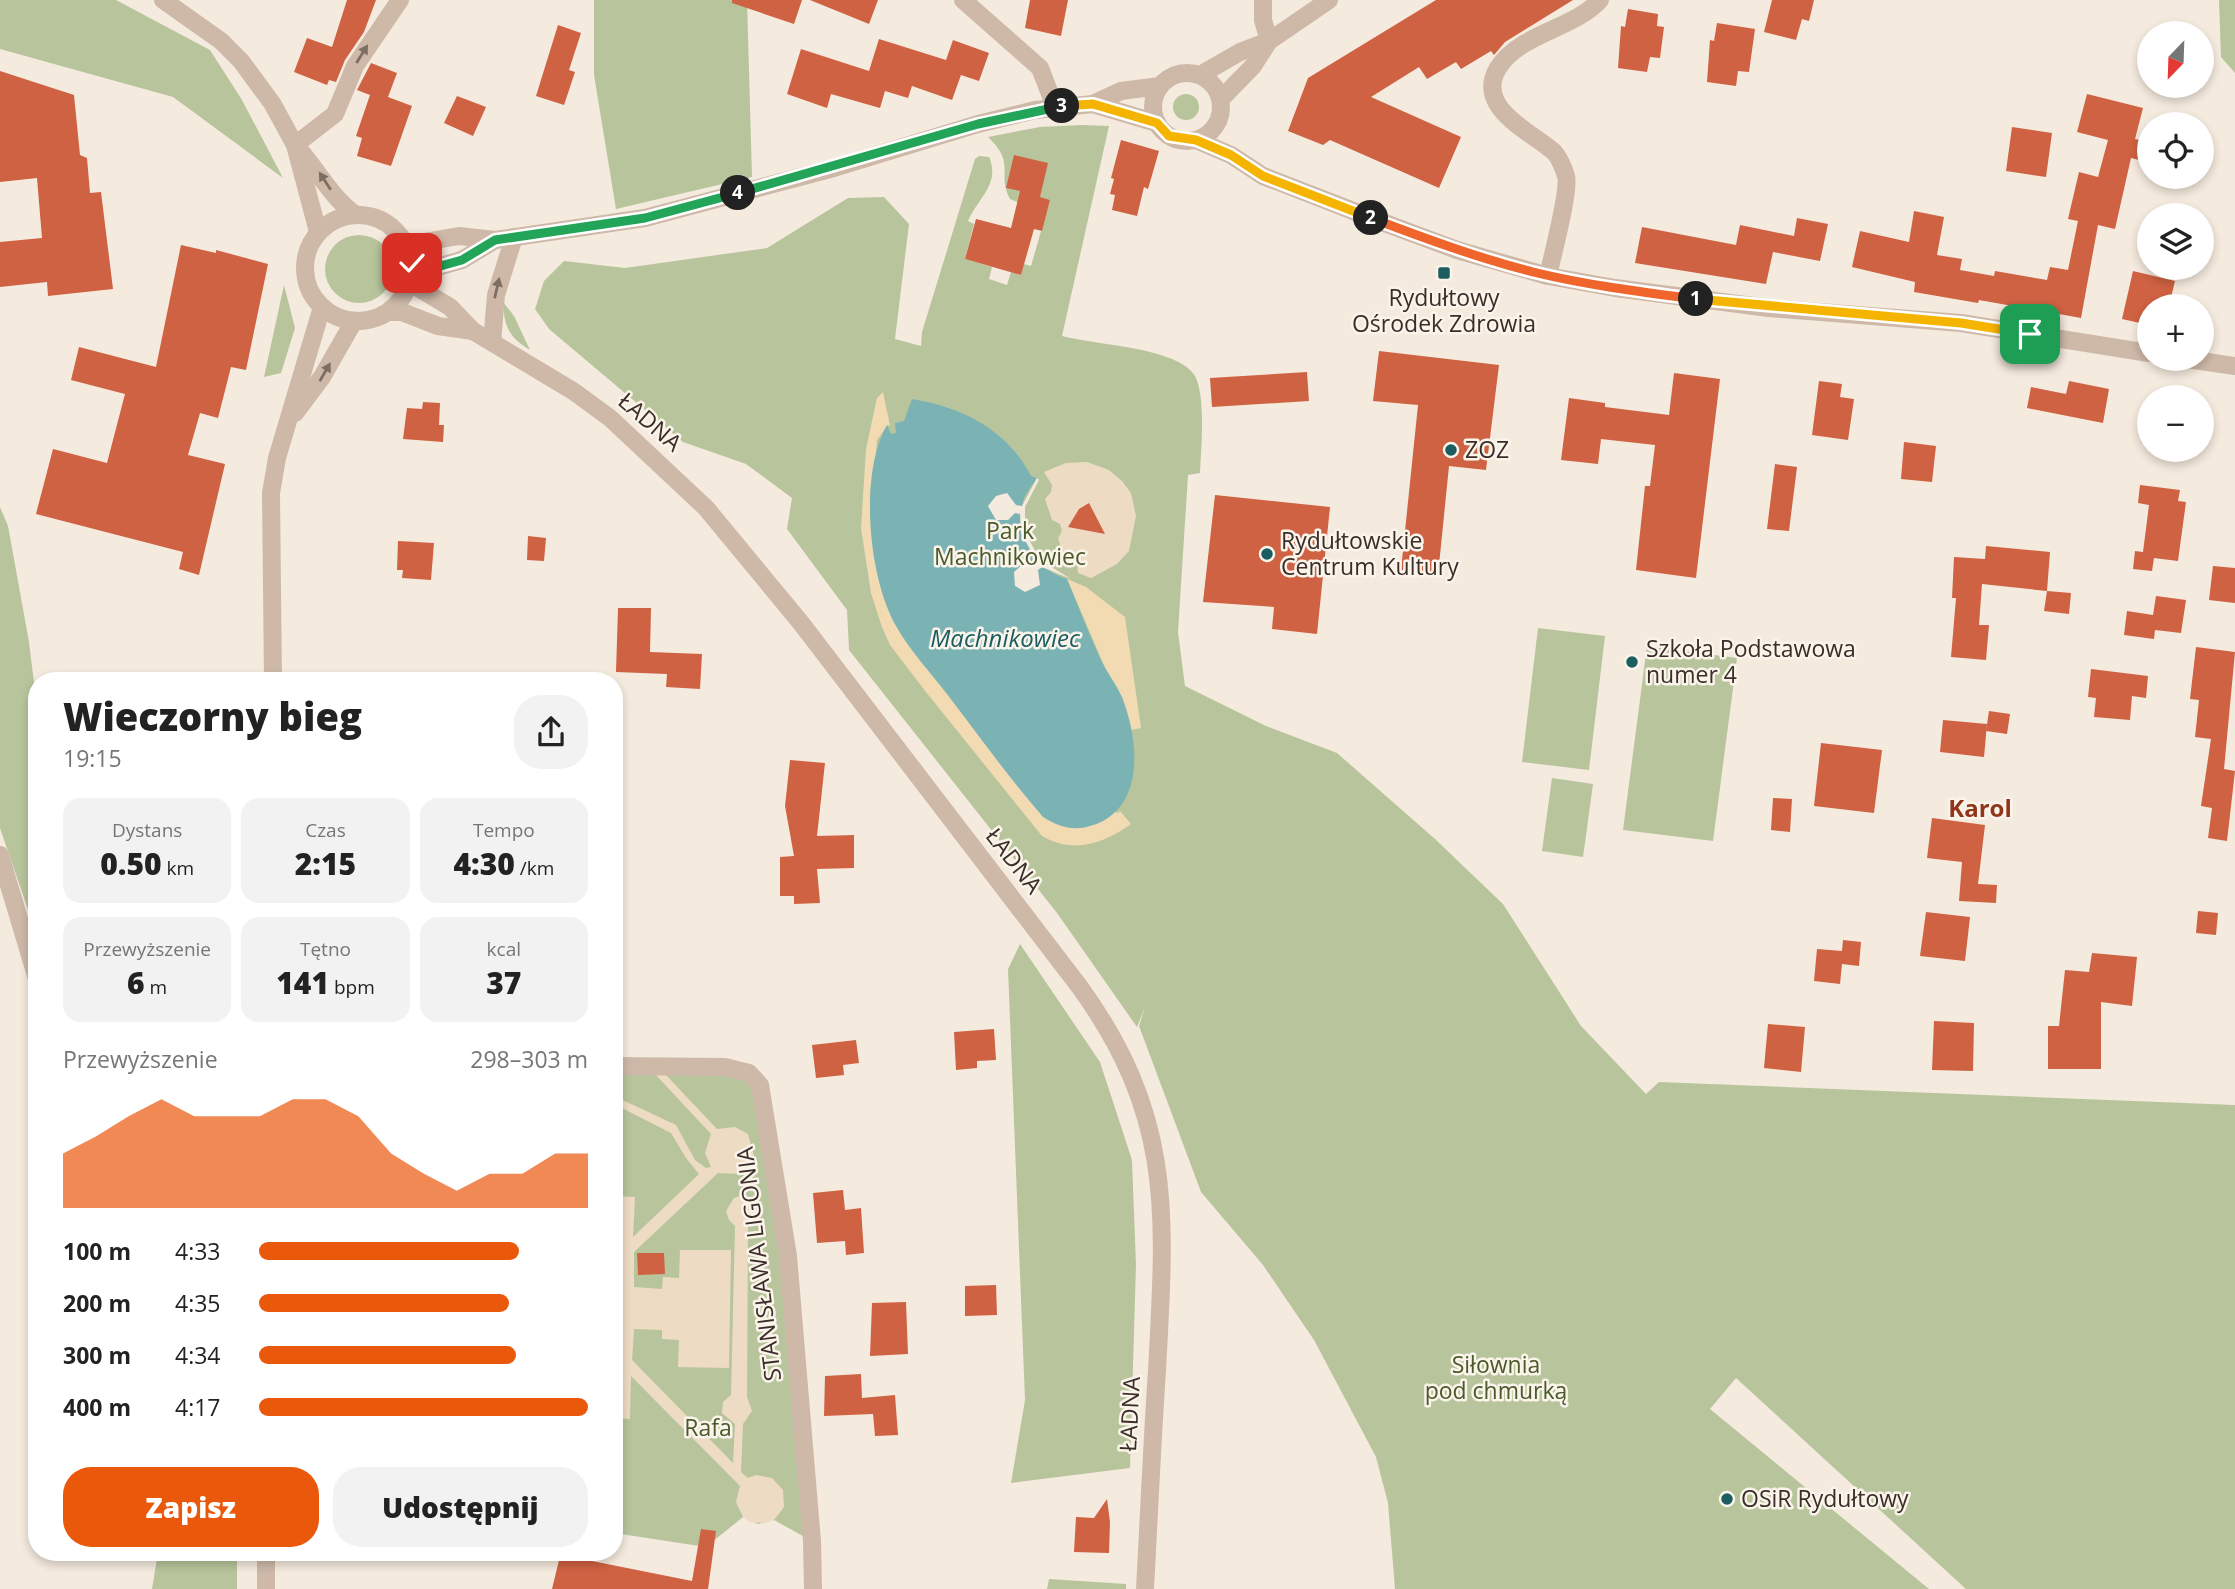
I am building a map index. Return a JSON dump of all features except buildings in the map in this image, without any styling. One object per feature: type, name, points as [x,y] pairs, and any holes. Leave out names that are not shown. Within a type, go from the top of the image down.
[{"type":"street","points":[[163,0],[214,35],[241,61],[272,103],[295,145],[318,232]]},
{"type":"street","points":[[295,145],[335,114],[355,66],[400,0]]},
{"type":"street","points":[[963,0],[1040,68],[1055,107]]},
{"type":"street","points":[[1263,0],[1263,20],[1269,41]]},
{"type":"street","points":[[1157,123],[1154,104],[1160,86],[1173,75],[1200,75],[1240,52],[1269,41],[1329,0]]},
{"type":"street","points":[[1548,276],[1567,178],[1556,154],[1511,122],[1497,101],[1493,81],[1499,67],[1513,53],[1600,0]]},
{"type":"street","points":[[1221,99],[1252,65],[1269,41]]},
{"type":"street","points":[[1200,75],[1213,85],[1221,99],[1219,122],[1231,155]]},
{"type":"street","points":[[406,245],[459,236],[495,240],[645,218],[834,168],[978,124],[1055,107],[1093,104],[1121,91],[1160,86]]},
{"type":"street","points":[[1093,104],[1157,123],[1169,136],[1196,140],[1231,155],[1263,176],[1457,250],[1548,276],[1615,288],[1758,306],[1961,323],[2137,351]]},
{"type":"street","points":[[1196,140],[1219,122]]},
{"type":"street","points":[[295,145],[313,164],[341,204],[356,215],[382,220],[393,228],[406,245],[411,278],[400,302],[390,312],[379,317],[354,321],[332,314],[322,307],[307,286],[305,274],[307,252],[318,232],[329,223],[356,215]]},
{"type":"street","points":[[492,342],[496,295],[514,237]]},
{"type":"street","points":[[411,278],[462,260],[495,240]]},
{"type":"street","name":"ŁADNA","points":[[411,278],[450,307],[473,331],[573,391],[610,418],[706,509],[801,623],[1079,986],[1118,1045],[1134,1077],[1155,1146],[1163,1216],[1145,1589]]},
{"type":"street","points":[[273,672],[271,493],[277,458],[291,419],[322,307]]},
{"type":"street","name":"ŁADNA","points":[[390,312],[402,312],[438,326],[473,331]]},
{"type":"street","points":[[291,419],[322,377],[354,321]]},
{"type":"street","points":[[2214,363],[2235,366]]},
{"type":"street","points":[[0,856],[28,949]]},
{"type":"street","name":"STANISŁAWA LIGONIA","points":[[623,1066],[725,1067],[749,1073],[760,1085],[788,1256],[813,1589]]},
{"type":"street","points":[[266,1589],[267,1561]]},
{"type":"green space","points":[[0,0],[116,0],[210,50],[242,100],[283,178],[173,97],[0,49]]},
{"type":"green space","points":[[594,0],[747,0],[752,177],[616,209],[594,75]]},
{"type":"green space","points":[[2219,0],[2235,0],[2235,73],[2221,57]]},
{"type":"green space","points":[[1186,94],[1195,98],[1199,107],[1195,116],[1186,120],[1177,116],[1173,107],[1177,98]]},
{"type":"green space","points":[[1109,126],[1062,336],[1134,348],[1172,359],[1186,366],[1195,376],[1201,396],[1200,473],[1188,475],[1178,632],[1185,686],[1266,726],[1337,753],[1435,839],[1503,904],[1581,1026],[1646,1094],[1659,1082],[2235,1105],[2235,1589],[1966,1589],[1736,1378],[1710,1409],[1929,1589],[1395,1589],[1388,1503],[1376,1457],[1314,1340],[1263,1265],[1201,1192],[1139,1026],[1145,1007],[1137,1027],[1057,913],[849,650],[847,610],[787,529],[792,498],[746,464],[683,442],[549,329],[535,309],[544,281],[564,261],[625,268],[767,248],[848,198],[884,197],[909,224],[895,339],[921,346],[922,332],[975,159],[979,156],[989,157],[992,175],[968,221],[974,224],[965,259],[992,267],[989,279],[1007,285],[1011,272],[1021,275],[1024,264],[1031,266],[1050,200],[1034,198],[1020,203],[1010,199],[1006,190],[1002,155],[988,137],[1040,127]]},
{"type":"green space","points":[[359,235],[372,238],[383,245],[390,256],[393,269],[390,282],[383,293],[372,300],[359,303],[346,300],[335,293],[328,282],[325,269],[328,256],[335,245],[346,238]]},
{"type":"green space","points":[[284,285],[295,328],[281,373],[264,377]]},
{"type":"green space","points":[[503,302],[514,316],[530,350],[512,336],[505,318]]},
{"type":"green space","points":[[0,507],[8,526],[33,672],[28,672],[28,910],[0,828]]},
{"type":"green space","points":[[1538,628],[1605,636],[1589,770],[1522,762]]},
{"type":"green space","points":[[1647,646],[1737,658],[1713,841],[1623,830]]},
{"type":"green space","points":[[1552,778],[1593,784],[1583,857],[1542,851]]},
{"type":"green space","points":[[1020,944],[1100,1062],[1132,1160],[1136,1265],[1130,1468],[1011,1483],[1025,1400],[1008,969]]},
{"type":"green space","name":"Rafa","points":[[623,1066],[725,1067],[760,1085],[812,1541],[774,1520],[758,1524],[743,1517],[706,1547],[623,1534]]},
{"type":"green space","points":[[157,1561],[237,1561],[237,1589],[152,1589]]},
{"type":"green space","points":[[1049,1579],[1126,1584],[1126,1589],[1047,1589]]},
{"type":"sand","points":[[883,392],[890,426],[888,425],[877,440],[871,529],[912,649],[997,759],[1118,813],[1120,811],[1131,824],[1110,837],[1088,844],[1065,845],[1042,836],[890,645],[871,593],[861,528],[866,449],[877,398]]},
{"type":"sand","points":[[1067,579],[1086,587],[1125,617],[1141,728],[1131,730],[1123,699],[1106,670]]},
{"type":"shaded area","points":[[1087,462],[1109,470],[1122,481],[1131,493],[1136,516],[1129,551],[1117,564],[1091,578],[1078,573],[1077,562],[1065,559],[1058,538],[1062,531],[1060,524],[1052,520],[1045,499],[1051,492],[1052,485],[1044,472],[1066,463]]},
{"type":"shaded area","points":[[655,1074],[665,1074],[717,1129],[735,1127],[748,1134],[754,1156],[740,1174],[718,1173],[634,1252],[634,1287],[662,1289],[663,1277],[679,1278],[680,1250],[731,1250],[729,1368],[678,1367],[679,1340],[662,1339],[662,1330],[634,1329],[632,1360],[733,1463],[735,1424],[722,1413],[723,1402],[731,1395],[735,1226],[726,1211],[734,1198],[743,1195],[753,1199],[758,1214],[748,1226],[747,1397],[752,1411],[743,1424],[741,1472],[748,1478],[756,1475],[772,1478],[783,1490],[784,1507],[774,1520],[766,1523],[750,1522],[743,1517],[736,1502],[740,1486],[631,1376],[630,1419],[623,1419],[623,1196],[635,1197],[633,1237],[699,1174],[671,1133],[623,1109],[623,1100],[676,1125],[695,1160],[706,1168],[711,1167],[705,1153],[711,1134]]},
{"type":"water","name":"Machnikowiec","points":[[912,399],[948,408],[981,423],[1009,445],[1031,476],[1037,478],[1022,507],[1026,542],[1038,561],[1067,579],[1100,658],[1121,695],[1132,732],[1134,767],[1131,783],[1126,798],[1116,811],[1103,821],[1087,827],[1072,828],[1058,825],[1043,817],[914,653],[886,605],[873,554],[870,525],[873,470],[878,445],[887,425],[891,434],[896,433],[895,423],[904,421]]},
{"type":"pier","points":[[1037,478],[1039,480],[1025,507],[1025,532],[1040,560],[1071,579],[1042,567],[1038,570],[1040,585],[1025,592],[1015,586],[1014,572],[1022,565],[1034,566],[1037,562],[1021,533],[1020,514],[1015,513],[1008,520],[996,520],[988,506],[996,496],[1007,493],[1016,505],[1022,506]]},
{"type":"place","name":"Rydułtowy Ośrodek Zdrowia","points":[[1444,273]]},
{"type":"place","name":"ZOZ","points":[[1451,450]]},
{"type":"place","name":"Rydułtowskie Centrum Kultury","points":[[1267,554]]},
{"type":"place","name":"Szkoła Podstawowa numer 4","points":[[1632,662]]},
{"type":"place","name":"OSiR Rydułtowy","points":[[1727,1499]]},
{"type":"district","name":"Karol","points":[[1980,809]]},
{"type":"route","points":[[412,263],[412,274],[462,260],[495,240],[645,218],[834,168],[978,124],[1035,110],[1093,104],[1157,123],[1169,136],[1187,141],[1196,140],[1231,155],[1263,176],[1374,219],[1457,250],[1533,272],[1615,288],[1700,300],[1961,323],[2030,334]]},
{"type":"park label","name":"Park Machnikowiec","points":[[1010,544]]},
{"type":"park label","name":"Siłownia pod chmurką","points":[[1496,1378]]}]
